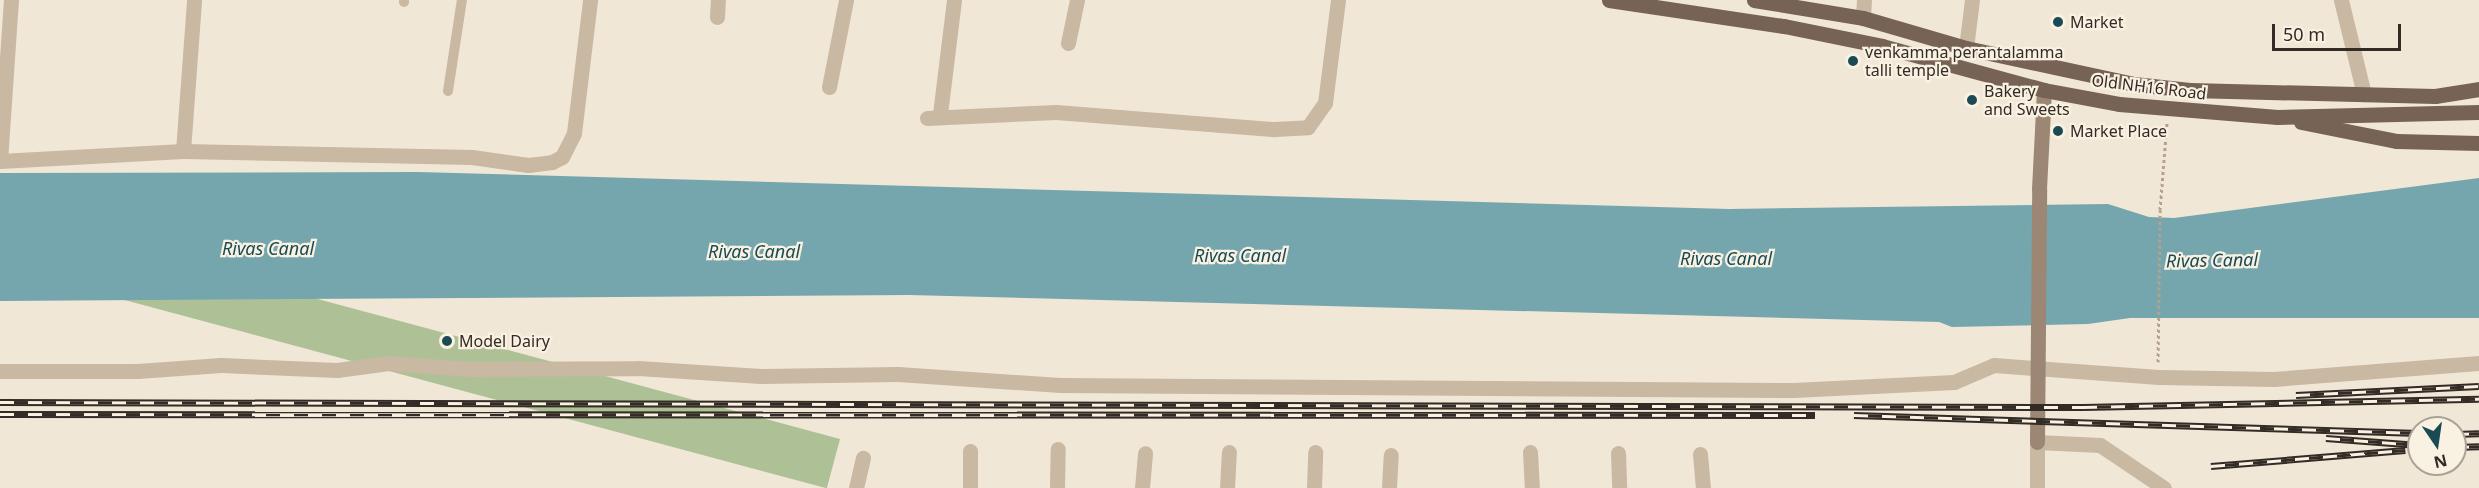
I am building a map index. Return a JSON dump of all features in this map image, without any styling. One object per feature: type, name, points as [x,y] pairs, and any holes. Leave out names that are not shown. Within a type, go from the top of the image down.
[{"type":"main road","name":"Old NH16 Road","points":[[1609,0],[1784,26],[1860,41],[2044,90],[2169,110],[2277,117],[2479,112]]},
{"type":"main road","name":"Old NH16 Road","points":[[1754,0],[1863,18],[1965,48],[2134,84],[2190,90],[2435,96],[2479,89]]},
{"type":"main road","points":[[2277,117],[2397,141],[2479,143]]},
{"type":"street","points":[[11,0],[0,161],[183,151],[472,157],[528,165],[552,162],[562,157],[573,133],[590,0]]},
{"type":"street","points":[[183,151],[194,0]]},
{"type":"street","points":[[717,17],[718,0]]},
{"type":"street","points":[[829,87],[846,0]]},
{"type":"street","points":[[954,0],[934,116],[1056,112],[1283,130],[1308,126],[1325,102],[1338,0]]},
{"type":"street","points":[[1068,43],[1077,0]]},
{"type":"street","points":[[1863,18],[1864,0]]},
{"type":"street","points":[[1965,48],[1972,0]]},
{"type":"street","points":[[2341,0],[2364,94]]},
{"type":"street","points":[[2037,488],[2040,368],[2039,189],[2044,90]]},
{"type":"street","points":[[0,371],[129,371],[221,365],[337,370],[389,363],[471,369],[638,368],[761,376],[898,374],[1061,385],[1527,389],[1574,386],[1682,391],[1896,387],[1954,382],[1994,365],[2159,377],[2274,379],[2479,363]]},
{"type":"street","points":[[2037,442],[2100,445],[2164,488]]},
{"type":"street","points":[[1057,488],[1058,449]]},
{"type":"street","points":[[970,451],[970,488]]},
{"type":"street","points":[[1227,488],[1229,452]]},
{"type":"street","points":[[1314,488],[1316,452]]},
{"type":"street","points":[[1530,452],[1532,488]]},
{"type":"street","points":[[1142,488],[1145,453]]},
{"type":"street","points":[[1618,453],[1619,488]]},
{"type":"street","points":[[1700,454],[1703,488]]},
{"type":"street","points":[[1389,488],[1391,455]]},
{"type":"street","points":[[856,488],[863,458]]},
{"type":"lane","points":[[448,91],[462,0]]},
{"type":"path","points":[[2159,377],[2157,340],[2160,210],[2169,110]]},
{"type":"green space","points":[[29,222],[840,439],[826,488],[15,271]]},
{"type":"water","name":"Rivas Canal","points":[[418,172],[1729,209],[2108,204],[2149,217],[2174,218],[2479,178],[2479,318],[2130,318],[2088,324],[1952,327],[1939,322],[909,295],[0,301],[0,173]]},
{"type":"railway","points":[[2296,395],[2479,386]]},
{"type":"railway","points":[[0,402],[2083,407],[2479,399]]},
{"type":"railway","points":[[0,414],[1815,415]]},
{"type":"railway","points":[[1854,415],[2407,433]]},
{"type":"railway","points":[[2467,434],[2479,433]]},
{"type":"railway","points":[[2326,438],[2407,444]]},
{"type":"railway","points":[[2467,446],[2479,446]]},
{"type":"railway","points":[[2211,466],[2405,450]]},
{"type":"place","name":"Market","points":[[2058,22]]},
{"type":"place","name":"venkamma perantalamma talli temple","points":[[1853,61]]},
{"type":"place","name":"Bakery and Sweets","points":[[1972,100]]},
{"type":"place","name":"Market Place","points":[[2058,131]]},
{"type":"place","name":"Model Dairy","points":[[447,341]]}]
